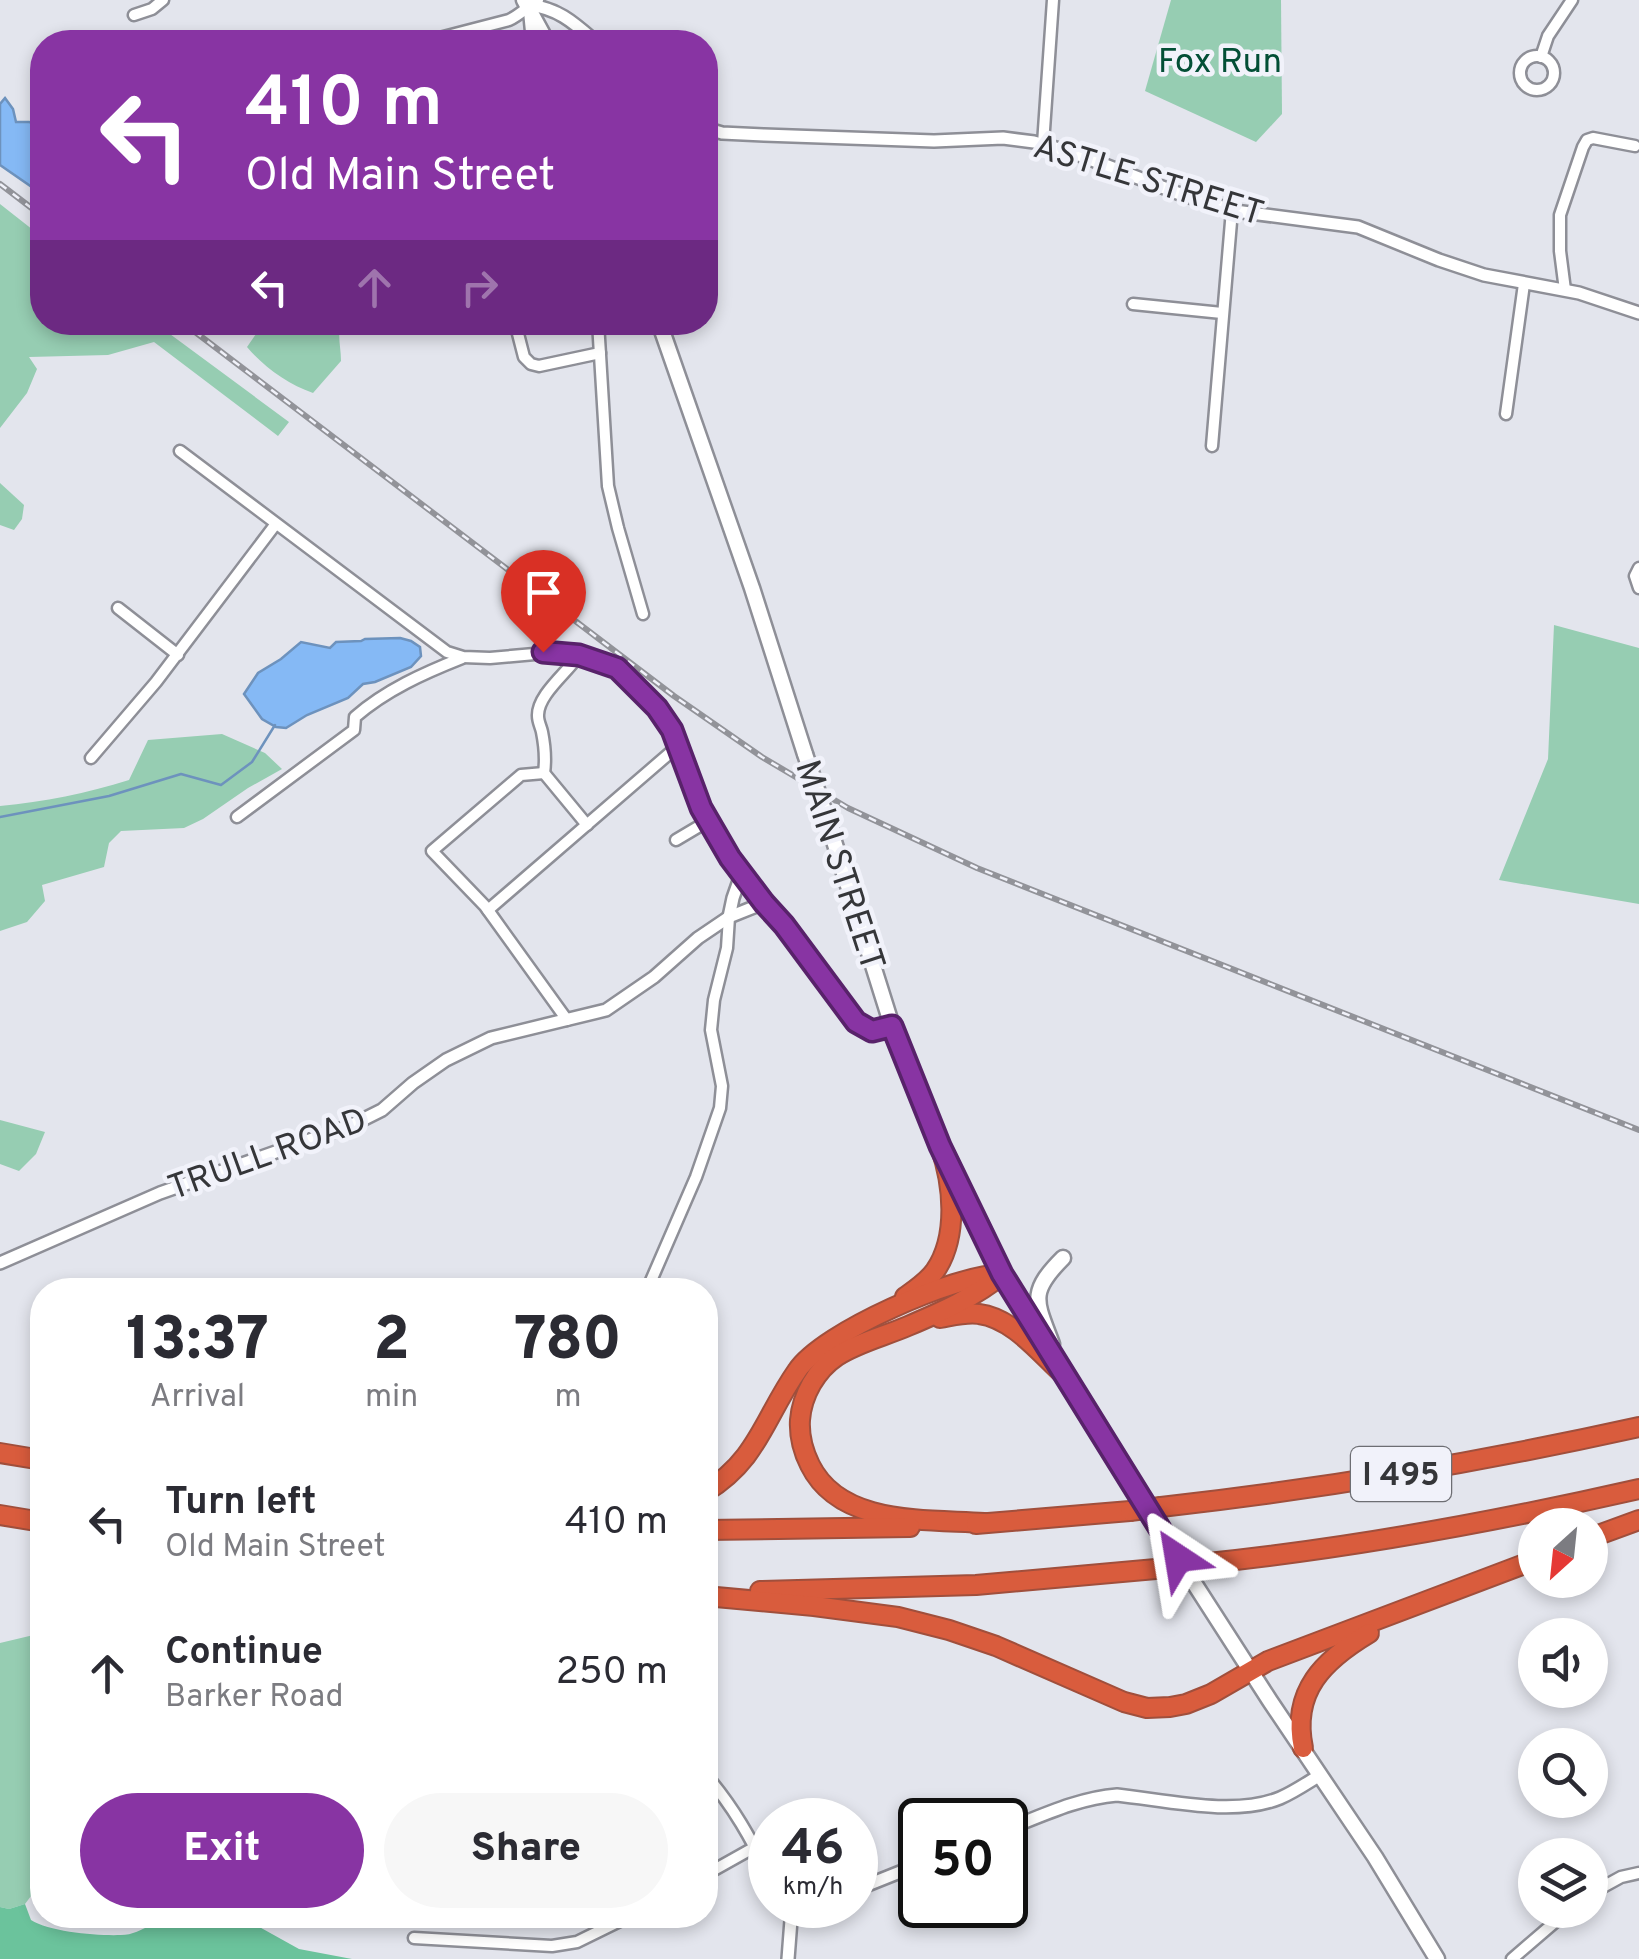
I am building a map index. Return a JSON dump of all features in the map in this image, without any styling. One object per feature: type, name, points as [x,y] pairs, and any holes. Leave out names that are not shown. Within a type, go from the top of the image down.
[{"type":"highway","points":[[882,1313],[925,1282],[946,1249],[950,1199],[940,1146]]},
{"type":"highway","points":[[718,1483],[747,1456],[804,1362],[824,1344],[882,1313],[963,1280],[1002,1274]]},
{"type":"highway","points":[[984,1523],[906,1518],[843,1500],[814,1473],[805,1455],[801,1410],[806,1392],[830,1361],[974,1295],[1002,1274]]},
{"type":"highway","points":[[910,1325],[958,1314],[980,1314],[1012,1328],[1062,1373]]},
{"type":"highway","name":"I 495","points":[[718,1530],[840,1530],[984,1523],[1162,1507],[1421,1471],[1639,1427]]},
{"type":"highway","points":[[0,1453],[30,1458]]},
{"type":"highway","name":"I 495","points":[[718,1593],[900,1589],[1052,1580],[1268,1557],[1447,1528],[1639,1489]]},
{"type":"highway","points":[[0,1515],[30,1520]]},
{"type":"highway","points":[[1608,1531],[1639,1520]]},
{"type":"highway","points":[[718,1595],[881,1615],[949,1630],[1147,1708],[1186,1704],[1268,1661],[1518,1567]]},
{"type":"highway","points":[[1303,1748],[1303,1707],[1319,1673],[1355,1642],[1410,1609]]},
{"type":"main road","points":[[530,2],[542,30]]},
{"type":"main road","name":"MAIN STREET","points":[[664,335],[752,588],[892,1026],[940,1146],[1002,1274],[1062,1373],[1437,1959]]},
{"type":"main road","points":[[1062,1373],[1038,1296],[1045,1277],[1063,1258]]},
{"type":"street","points":[[134,15],[163,0]]},
{"type":"street","points":[[1043,144],[1053,0]]},
{"type":"street","points":[[1541,56],[1548,36],[1572,0]]},
{"type":"street","points":[[479,30],[518,16],[530,2]]},
{"type":"street","points":[[530,2],[531,30]]},
{"type":"street","points":[[530,2],[567,16],[583,30]]},
{"type":"street","name":"ASTLE STREET","points":[[718,131],[934,142],[1003,138],[1043,144],[1232,210],[1352,225],[1484,274],[1566,290],[1639,313]]},
{"type":"street","points":[[1566,290],[1560,215],[1583,147],[1593,138],[1635,146]]},
{"type":"street","points":[[1212,446],[1232,210]]},
{"type":"street","points":[[1506,414],[1524,284]]},
{"type":"street","points":[[1133,304],[1222,312]]},
{"type":"street","points":[[519,335],[524,357],[530,364],[539,366],[600,354]]},
{"type":"street","points":[[599,335],[608,486],[643,614]]},
{"type":"street","points":[[180,451],[447,652],[490,658],[543,652],[579,655],[617,668],[657,708],[672,730],[708,820],[741,874],[861,1026],[873,1031],[892,1026]]},
{"type":"street","points":[[91,758],[178,655],[275,525]]},
{"type":"street","points":[[1639,568],[1635,576],[1639,588]]},
{"type":"street","points":[[118,608],[178,655]]},
{"type":"street","points":[[579,655],[540,704],[537,714],[546,754],[544,774],[587,825]]},
{"type":"street","points":[[237,817],[354,730],[355,717],[365,709],[409,681],[464,657]]},
{"type":"street","points":[[488,910],[678,746]]},
{"type":"street","points":[[544,774],[520,774],[432,852],[488,910],[567,1020]]},
{"type":"street","points":[[676,840],[708,820]]},
{"type":"street","points":[[652,1278],[696,1177],[720,1108],[722,1086],[711,1030],[729,917],[741,874]]},
{"type":"street","name":"TRULL ROAD","points":[[0,1263],[160,1193],[352,1125],[382,1110],[446,1060],[491,1038],[606,1010],[729,917],[764,903]]},
{"type":"street","points":[[1028,1821],[1104,1796],[1220,1806],[1266,1802],[1289,1794],[1320,1775]]},
{"type":"street","points":[[718,1789],[748,1836]]},
{"type":"street","points":[[718,1868],[748,1852]]},
{"type":"street","points":[[1608,1884],[1639,1873]]},
{"type":"street","points":[[414,1938],[552,1946],[577,1942],[606,1928]]},
{"type":"street","points":[[788,1959],[790,1928]]},
{"type":"street","points":[[1512,1959],[1548,1928]]},
{"type":"green space","name":"Fox Run","points":[[1171,0],[1281,0],[1282,114],[1256,142],[1145,91]]},
{"type":"green space","points":[[0,204],[30,228],[30,335],[171,335],[289,422],[278,436],[154,342],[108,355],[29,357],[37,369],[27,393],[0,428]]},
{"type":"green space","points":[[255,335],[339,335],[341,361],[313,393],[277,374],[247,347]]},
{"type":"green space","points":[[0,483],[24,505],[22,519],[14,530],[0,525]]},
{"type":"green space","points":[[1554,625],[1639,648],[1639,904],[1499,880],[1548,759]]},
{"type":"green space","points":[[222,734],[265,753],[282,769],[184,828],[121,831],[109,843],[104,867],[42,885],[45,901],[27,922],[0,931],[0,806],[65,796],[129,780],[148,740]]},
{"type":"green space","points":[[0,1120],[45,1132],[36,1154],[19,1171],[0,1164]]},
{"type":"green space","points":[[30,1636],[30,1897],[25,1904],[9,1909],[0,1907],[0,1643]]},
{"type":"green space","points":[[25,1904],[30,1928],[100,1935],[125,1935],[144,1928],[261,1928],[299,1949],[352,1959],[0,1959],[0,1907],[9,1909]]},
{"type":"water","points":[[5,98],[16,122],[30,122],[30,186],[0,165],[0,104]]},
{"type":"water","points":[[400,638],[420,647],[421,656],[411,667],[363,684],[348,698],[286,728],[262,719],[244,694],[258,673],[301,642],[330,648],[336,642]]},
{"type":"waterway","points":[[0,817],[109,796],[181,774],[221,785],[252,762],[275,725]]},
{"type":"railway","points":[[0,184],[30,207]]},
{"type":"railway","points":[[199,335],[674,696],[762,757],[848,808],[977,868],[1639,1130]]},
{"type":"route","points":[[543,652],[579,655],[617,668],[657,708],[672,730],[701,808],[741,874],[856,1022],[872,1031],[892,1026],[940,1146],[1002,1274],[1178,1558]]}]
